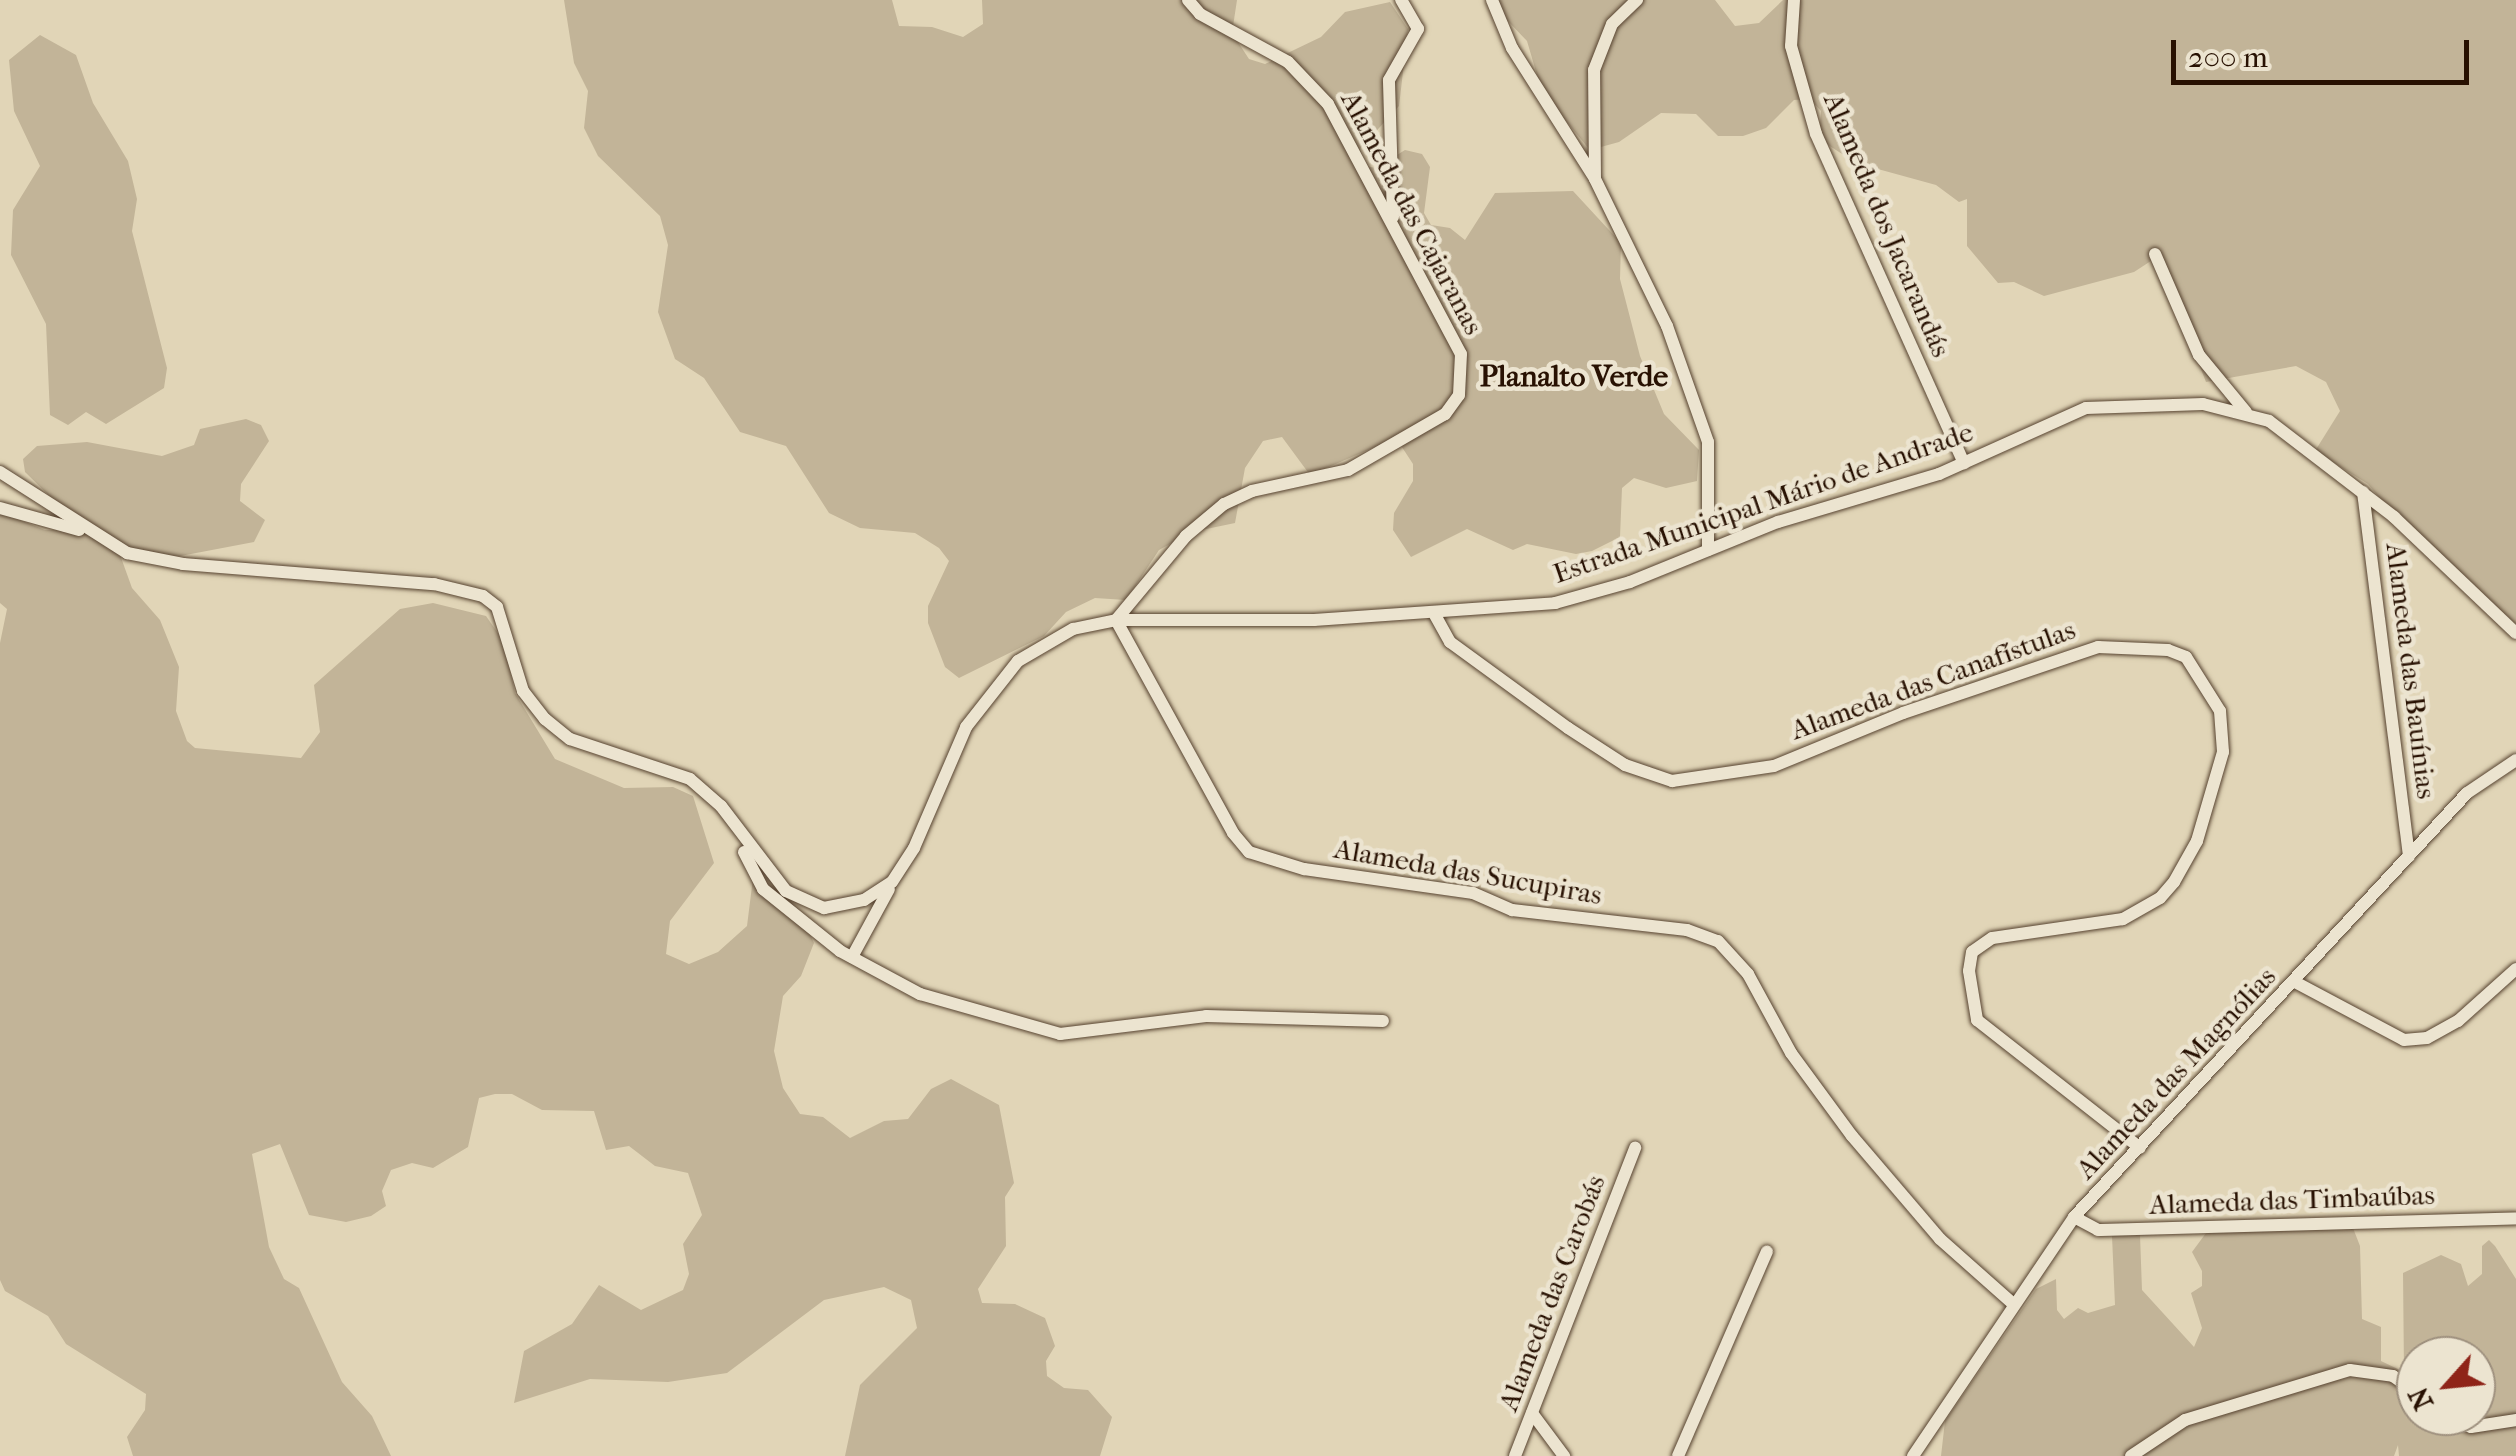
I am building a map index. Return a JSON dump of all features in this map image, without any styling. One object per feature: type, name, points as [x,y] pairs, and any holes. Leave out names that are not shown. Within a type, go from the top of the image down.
[{"type":"street","name":"Alameda das Cajaranas","points":[[1116,620],[1186,536],[1224,504],[1252,490],[1348,470],[1452,408],[1459,396],[1458,342],[1328,104],[1306,76],[1188,0]]},
{"type":"street","points":[[1394,224],[1389,80],[1418,30],[1401,0]]},
{"type":"street","points":[[1492,0],[1512,48],[1595,179],[1667,326],[1708,442],[1708,550]]},
{"type":"street","points":[[1595,179],[1594,70],[1612,24],[1637,0]]},
{"type":"street","name":"Alameda dos Jacarandás","points":[[1794,0],[1791,46],[1816,134],[1964,463]]},
{"type":"street","points":[[2155,254],[2199,356],[2248,414]]},
{"type":"street","name":"Estrada Municipal Mário de Andrade","points":[[852,957],[914,848],[966,727],[1018,661],[1073,629],[1116,620],[1434,615],[1586,596],[1964,463],[2086,408],[2202,404],[2248,414],[2300,441],[2364,492],[2516,632]]},
{"type":"street","points":[[0,472],[90,533],[127,553],[183,564],[434,584],[483,596],[497,608],[523,690],[545,719],[570,739],[690,779],[735,826],[786,891],[824,908],[864,900],[892,882]]},
{"type":"street","name":"Alameda das Bauínias","points":[[2364,492],[2409,856]]},
{"type":"street","points":[[0,508],[90,533]]},
{"type":"street","name":"Alameda das Canafístulas","points":[[1434,615],[1450,642],[1568,728],[1624,765],[1672,781],[1774,766],[1903,713],[2098,647],[2141,647],[2186,657],[2220,711],[2222,752],[2197,841],[2174,882],[2160,898],[2122,919],[1992,938],[1972,952],[1970,971],[1977,1020],[2140,1148]]},
{"type":"street","name":"Alameda das Sucupiras","points":[[1116,620],[1186,752],[1250,852],[1304,870],[1473,893],[1512,910],[1687,930],[1728,948],[1852,1136],[1972,1273],[2012,1302]]},
{"type":"street","name":"Alameda das Magnólias","points":[[1913,1456],[2012,1302],[2074,1217],[2480,780],[2516,760]]},
{"type":"street","points":[[735,826],[763,889],[852,957],[920,994],[1060,1034],[1193,1016],[1384,1022]]},
{"type":"street","points":[[2295,982],[2404,1040],[2427,1038],[2458,1021],[2516,970]]},
{"type":"street","name":"Alameda das Carobás","points":[[1516,1456],[1635,1148]]},
{"type":"street","name":"Alameda das Timbaúbas","points":[[2074,1217],[2098,1230],[2516,1218]]},
{"type":"street","points":[[1678,1456],[1767,1251]]},
{"type":"street","points":[[2131,1456],[2185,1420],[2350,1370],[2396,1377]]},
{"type":"street","points":[[1532,1412],[1564,1456]]},
{"type":"shaded area","points":[[564,0],[892,0],[899,26],[932,27],[963,37],[983,24],[982,0],[1237,0],[1232,33],[1249,59],[1265,64],[1321,37],[1345,12],[1390,2],[1408,29],[1399,106],[1360,149],[1365,166],[1376,168],[1405,150],[1422,154],[1430,167],[1424,213],[1431,225],[1450,228],[1465,240],[1495,193],[1573,191],[1621,243],[1620,279],[1640,356],[1664,414],[1699,450],[1697,481],[1666,488],[1634,478],[1622,488],[1620,537],[1592,551],[1576,554],[1527,544],[1513,550],[1467,529],[1411,557],[1393,530],[1394,513],[1413,481],[1413,464],[1396,438],[1310,475],[1282,437],[1263,441],[1245,468],[1235,523],[1192,532],[1159,550],[1126,600],[1095,598],[1066,612],[1044,636],[959,678],[945,667],[928,623],[928,606],[949,561],[939,548],[915,533],[860,528],[829,513],[786,446],[740,432],[704,378],[675,359],[658,312],[668,245],[660,216],[598,156],[584,128],[588,91],[574,63]]},
{"type":"shaded area","points":[[1488,0],[1715,0],[1735,26],[1759,23],[1783,0],[2516,0],[2516,624],[2399,522],[2368,484],[2315,451],[2340,411],[2326,382],[2296,366],[2206,382],[2157,257],[2134,272],[2044,296],[2014,282],[1998,283],[1967,246],[1967,199],[1959,202],[1936,185],[1856,163],[1819,139],[1821,111],[1810,99],[1794,100],[1766,128],[1743,136],[1718,136],[1696,114],[1661,113],[1619,142],[1590,150],[1542,92],[1527,41]]},
{"type":"shaded area","points":[[40,35],[76,55],[93,103],[128,161],[137,199],[132,231],[167,368],[164,388],[106,424],[86,412],[68,425],[50,415],[46,324],[11,255],[13,210],[40,166],[14,111],[9,60]]},
{"type":"shaded area","points":[[246,419],[261,425],[269,441],[241,484],[240,501],[265,520],[254,542],[175,557],[119,552],[132,588],[160,620],[179,667],[176,711],[187,741],[195,748],[301,758],[320,732],[314,685],[400,609],[433,603],[486,616],[504,642],[515,693],[555,759],[624,788],[673,787],[693,796],[714,863],[670,921],[666,954],[689,964],[718,952],[747,926],[753,878],[769,877],[799,911],[814,943],[801,976],[783,996],[774,1051],[783,1088],[800,1114],[823,1117],[850,1138],[884,1121],[908,1119],[931,1089],[951,1079],[999,1105],[1014,1183],[1005,1197],[1006,1246],[978,1289],[982,1303],[1015,1304],[1045,1318],[1055,1346],[1046,1361],[1047,1376],[1064,1388],[1088,1390],[1112,1417],[1100,1456],[845,1456],[860,1385],[917,1328],[911,1300],[884,1287],[824,1300],[727,1373],[668,1382],[590,1379],[514,1403],[524,1351],[572,1324],[599,1285],[641,1310],[683,1290],[689,1274],[683,1244],[702,1215],[688,1173],[655,1166],[629,1146],[606,1150],[594,1111],[542,1110],[512,1094],[495,1094],[479,1098],[468,1147],[433,1168],[412,1163],[391,1170],[382,1191],[386,1206],[371,1216],[346,1222],[309,1215],[280,1144],[252,1154],[269,1247],[284,1279],[299,1288],[342,1382],[372,1416],[391,1456],[133,1456],[127,1437],[145,1410],[146,1394],[66,1344],[48,1316],[5,1291],[0,1280],[0,643],[7,609],[0,603],[0,512],[45,530],[74,530],[73,519],[25,472],[23,459],[37,446],[87,442],[162,456],[194,445],[200,429]]},
{"type":"shaded area","points":[[2353,1228],[2360,1246],[2362,1319],[2381,1327],[2381,1361],[2396,1368],[2396,1436],[2496,1436],[2496,1336],[2404,1336],[2403,1273],[2441,1255],[2461,1264],[2468,1286],[2482,1274],[2482,1246],[2489,1240],[2516,1279],[2516,1456],[2399,1456],[2398,1445],[2394,1456],[1941,1456],[1945,1421],[2036,1289],[2056,1279],[2057,1310],[2064,1319],[2078,1308],[2088,1313],[2115,1305],[2112,1236],[2140,1235],[2142,1290],[2194,1347],[2202,1328],[2191,1293],[2202,1286],[2202,1271],[2192,1252],[2206,1233]]},
{"type":"district","name":"Planalto Verde","points":[[1574,377]]}]
